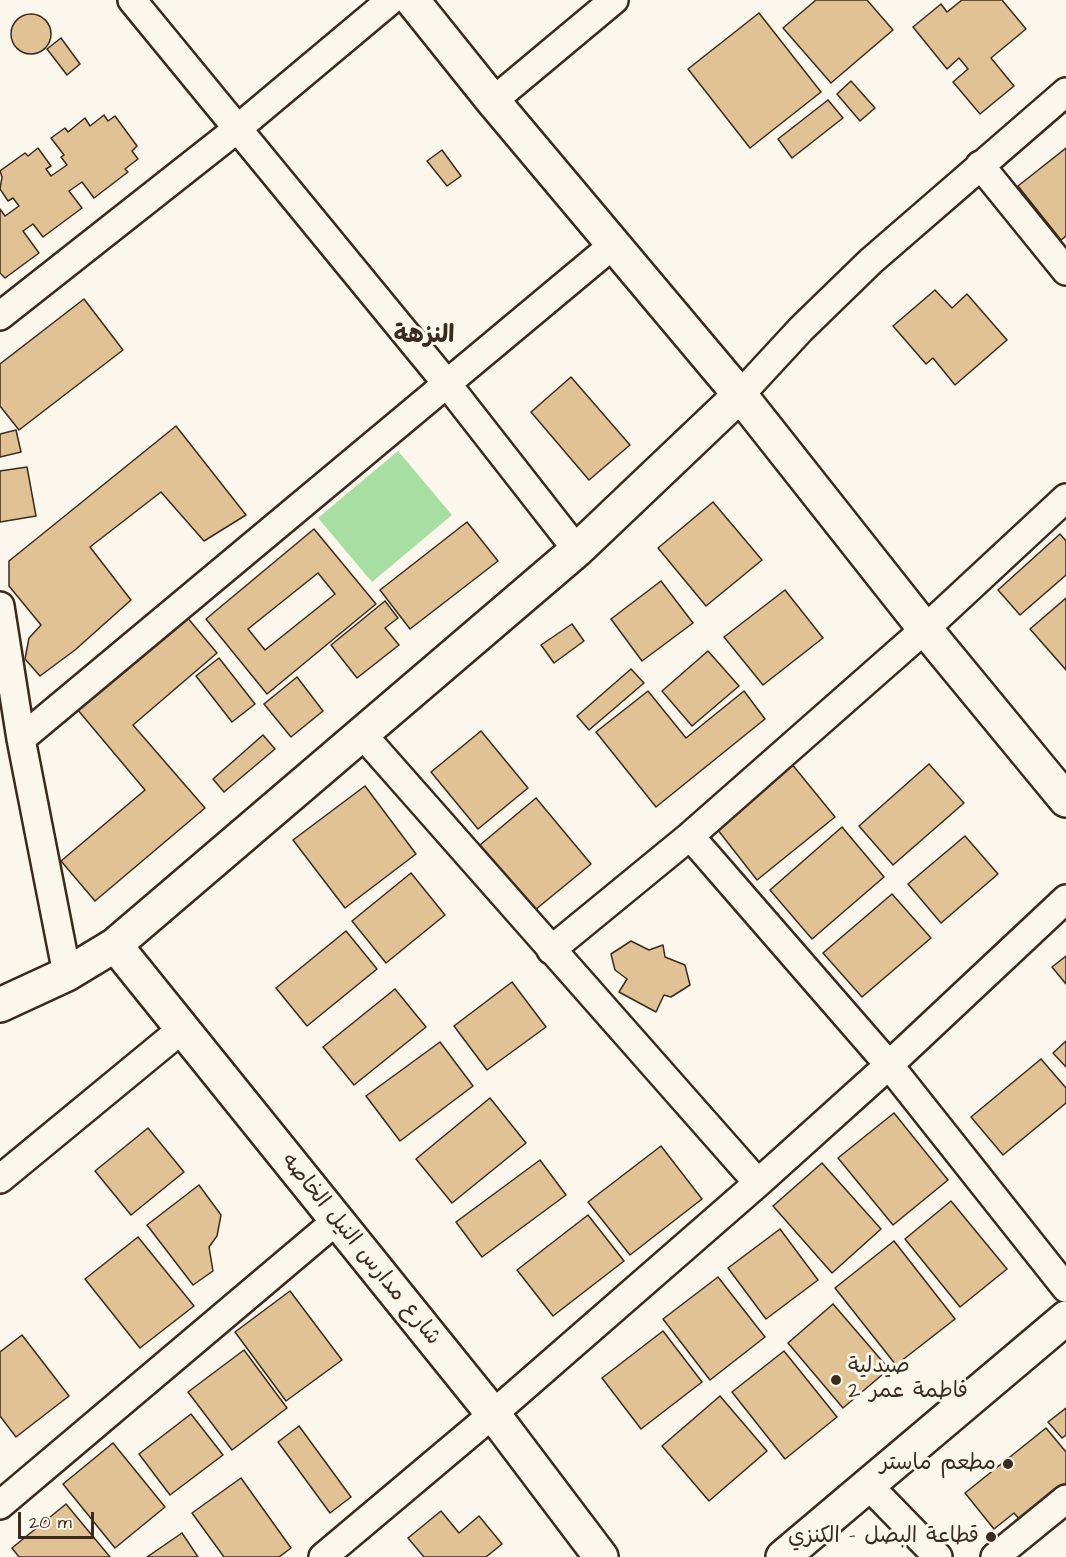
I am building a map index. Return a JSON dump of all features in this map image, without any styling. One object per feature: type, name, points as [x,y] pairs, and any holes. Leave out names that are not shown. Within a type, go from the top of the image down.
[{"type":"street","points":[[132,0],[448,385],[577,550]]},
{"type":"street","points":[[0,316],[237,129],[391,0]]},
{"type":"street","points":[[412,0],[493,101],[740,395],[925,629],[1066,800]]},
{"type":"street","points":[[493,101],[614,0]]},
{"type":"street","points":[[0,1005],[67,974],[115,945],[577,550],[740,395],[801,329],[871,261],[1066,92]]},
{"type":"street","points":[[980,165],[1066,271]]},
{"type":"street","points":[[21,739],[613,245]]},
{"type":"street","points":[[551,950],[690,836],[925,629],[1066,498]]},
{"type":"street","points":[[0,606],[21,739],[67,974]]},
{"type":"street","points":[[362,734],[758,1183]]},
{"type":"street","points":[[690,836],[889,1065],[1066,1288]]},
{"type":"street","points":[[323,1557],[493,1414],[758,1183],[889,1065],[1066,899]]},
{"type":"street","name":"شارع مدارس النيل الخاصه","points":[[115,945],[493,1414],[601,1557]]},
{"type":"street","points":[[0,1179],[183,1029]]},
{"type":"street","points":[[0,1505],[336,1221]]},
{"type":"street","points":[[783,1557],[1066,1318]]},
{"type":"street","points":[[868,1485],[938,1557]]},
{"type":"street","points":[[995,1557],[1024,1548],[1066,1499]]},
{"type":"green space","points":[[398,451],[452,515],[372,582],[318,518]]},
{"type":"building","points":[[816,0],[867,0],[893,30],[831,83],[783,28]]},
{"type":"building","points":[[962,0],[1002,0],[1026,29],[991,58],[1014,86],[980,114],[953,82],[968,69],[959,58],[947,69],[913,27],[941,4],[947,12]]},
{"type":"building","points":[[759,13],[821,92],[750,148],[688,69]]},
{"type":"building","points":[[31,14],[45,20],[51,34],[45,48],[31,54],[17,48],[11,34],[17,20]]},
{"type":"building","points":[[61,38],[80,64],[67,75],[47,49]]},
{"type":"building","points":[[851,81],[875,108],[860,121],[837,94]]},
{"type":"building","points":[[828,100],[843,118],[792,158],[778,139]]},
{"type":"building","points":[[104,115],[108,121],[115,116],[137,146],[132,151],[138,159],[125,169],[128,172],[94,198],[82,182],[69,191],[82,208],[43,237],[33,224],[23,231],[39,253],[5,278],[0,273],[0,209],[5,216],[19,206],[13,198],[8,201],[0,189],[2,177],[0,171],[25,153],[28,156],[38,148],[51,166],[46,169],[51,176],[67,165],[61,157],[64,155],[51,138],[65,128],[68,132],[85,118],[90,126]]},
{"type":"building","points":[[1066,148],[1066,236],[1061,240],[1018,186]]},
{"type":"building","points":[[442,150],[461,176],[447,186],[427,161]]},
{"type":"building","points":[[935,290],[952,308],[967,294],[1007,340],[955,385],[933,358],[926,364],[893,326]]},
{"type":"building","points":[[84,299],[123,350],[19,430],[0,406],[0,364]]},
{"type":"building","points":[[571,377],[630,445],[589,480],[531,412]]},
{"type":"building","points":[[176,426],[246,515],[204,541],[161,492],[90,547],[131,600],[75,650],[40,676],[25,659],[29,638],[41,625],[9,586],[9,561]]},
{"type":"building","points":[[16,430],[21,452],[0,457],[0,434]]},
{"type":"building","points":[[27,467],[36,516],[0,522],[0,471]]},
{"type":"building","points":[[713,502],[762,560],[706,606],[658,548]]},
{"type":"building","points":[[467,522],[498,561],[410,629],[380,590]]},
{"type":"building","points":[[314,529],[376,604],[267,694],[206,619]],"holes":[[[318,573],[335,594],[265,650],[248,629]]]},
{"type":"building","points":[[1060,534],[1066,541],[1066,575],[1020,615],[998,590]]},
{"type":"building","points":[[661,581],[693,623],[642,661],[611,619]]},
{"type":"building","points":[[785,590],[823,638],[763,685],[724,637]]},
{"type":"building","points":[[1066,598],[1066,670],[1030,629]]},
{"type":"building","points":[[385,601],[398,618],[385,628],[399,645],[357,678],[331,645]]},
{"type":"building","points":[[186,616],[217,653],[133,725],[205,808],[95,901],[61,861],[145,790],[77,709]]},
{"type":"building","points":[[572,624],[584,641],[554,663],[541,645]]},
{"type":"building","points":[[708,651],[739,686],[692,726],[662,691]]},
{"type":"building","points":[[219,658],[255,704],[232,722],[196,676]]},
{"type":"building","points":[[631,669],[644,683],[589,730],[577,716]]},
{"type":"building","points":[[297,677],[323,711],[291,737],[264,704]]},
{"type":"building","points":[[648,691],[686,738],[744,691],[765,719],[656,807],[596,732]]},
{"type":"building","points":[[481,731],[528,788],[478,829],[431,772]]},
{"type":"building","points":[[263,735],[275,749],[224,792],[213,779]]},
{"type":"building","points":[[791,763],[835,817],[757,880],[714,825]]},
{"type":"building","points":[[929,764],[964,803],[893,865],[859,826]]},
{"type":"building","points":[[365,786],[416,854],[345,908],[293,840]]},
{"type":"building","points":[[536,798],[591,864],[535,910],[480,845]]},
{"type":"building","points":[[842,827],[884,877],[812,939],[770,890]]},
{"type":"building","points":[[965,836],[998,874],[941,923],[908,884]]},
{"type":"building","points":[[411,873],[445,915],[386,963],[352,921]]},
{"type":"building","points":[[892,894],[931,938],[862,997],[823,953]]},
{"type":"building","points":[[346,931],[377,969],[307,1026],[276,988]]},
{"type":"building","points":[[631,941],[649,950],[663,945],[665,957],[685,965],[690,985],[671,997],[664,995],[656,1012],[619,992],[627,979],[615,970],[611,954]]},
{"type":"building","points":[[1066,956],[1066,984],[1052,967]]},
{"type":"building","points":[[512,982],[546,1027],[487,1070],[454,1026]]},
{"type":"building","points":[[395,989],[426,1027],[354,1085],[323,1047]]},
{"type":"building","points":[[1066,1041],[1066,1067],[1053,1053]]},
{"type":"building","points":[[440,1042],[473,1086],[400,1141],[366,1096]]},
{"type":"building","points":[[1041,1059],[1066,1088],[1066,1103],[1003,1155],[971,1117]]},
{"type":"building","points":[[490,1098],[526,1143],[452,1203],[416,1159]]},
{"type":"building","points":[[894,1113],[948,1180],[893,1225],[838,1158]]},
{"type":"building","points":[[148,1128],[184,1172],[131,1215],[95,1171]]},
{"type":"building","points":[[661,1146],[702,1199],[630,1255],[588,1202]]},
{"type":"building","points":[[540,1160],[566,1195],[482,1257],[456,1222]]},
{"type":"building","points":[[822,1163],[881,1229],[832,1273],[773,1206]]},
{"type":"building","points":[[199,1185],[221,1215],[217,1236],[209,1247],[213,1271],[193,1285],[147,1225]]},
{"type":"building","points":[[951,1201],[1007,1269],[960,1307],[905,1239]]},
{"type":"building","points":[[588,1215],[624,1261],[553,1316],[517,1270]]},
{"type":"building","points":[[780,1229],[818,1280],[766,1319],[728,1268]]},
{"type":"building","points":[[138,1237],[194,1306],[140,1348],[85,1279]]},
{"type":"building","points":[[894,1241],[955,1319],[896,1365],[835,1288]]},
{"type":"building","points":[[718,1277],[765,1337],[710,1380],[663,1319]]},
{"type":"building","points":[[290,1291],[342,1360],[286,1401],[235,1332]]},
{"type":"building","points":[[833,1304],[889,1369],[843,1408],[788,1343]]},
{"type":"building","points":[[663,1331],[702,1382],[641,1429],[602,1378]]},
{"type":"building","points":[[22,1335],[69,1396],[16,1437],[0,1416],[0,1352]]},
{"type":"building","points":[[244,1350],[287,1408],[232,1450],[188,1392]]},
{"type":"building","points":[[784,1351],[837,1417],[785,1459],[732,1392]]},
{"type":"building","points":[[720,1396],[767,1451],[709,1501],[662,1446]]},
{"type":"building","points":[[1066,1408],[1066,1435],[1062,1438],[1048,1422]]},
{"type":"building","points":[[191,1414],[223,1455],[170,1495],[139,1454]]},
{"type":"building","points":[[299,1426],[351,1497],[330,1513],[278,1442]]},
{"type":"building","points":[[1046,1428],[1066,1452],[1066,1490],[1024,1524],[1014,1513],[994,1529],[965,1493]]},
{"type":"building","points":[[113,1443],[165,1507],[115,1548],[63,1484]]},
{"type":"building","points":[[241,1478],[291,1548],[279,1557],[224,1557],[192,1513]]},
{"type":"building","points":[[66,1504],[110,1557],[19,1557],[12,1548]]},
{"type":"building","points":[[441,1511],[459,1533],[479,1516],[502,1544],[486,1557],[424,1557],[408,1538]]},
{"type":"building","points":[[182,1533],[198,1557],[147,1557]]},
{"type":"place","name":"صيدلية فاطمة عمر 2","points":[[836,1380]]},
{"type":"place","name":"مطعم ماستر","points":[[1008,1464]]},
{"type":"place","name":"قطاعة البصل - الكنزي","points":[[991,1537]]},
{"type":"district","name":"النزهة","points":[[424,337]]}]
